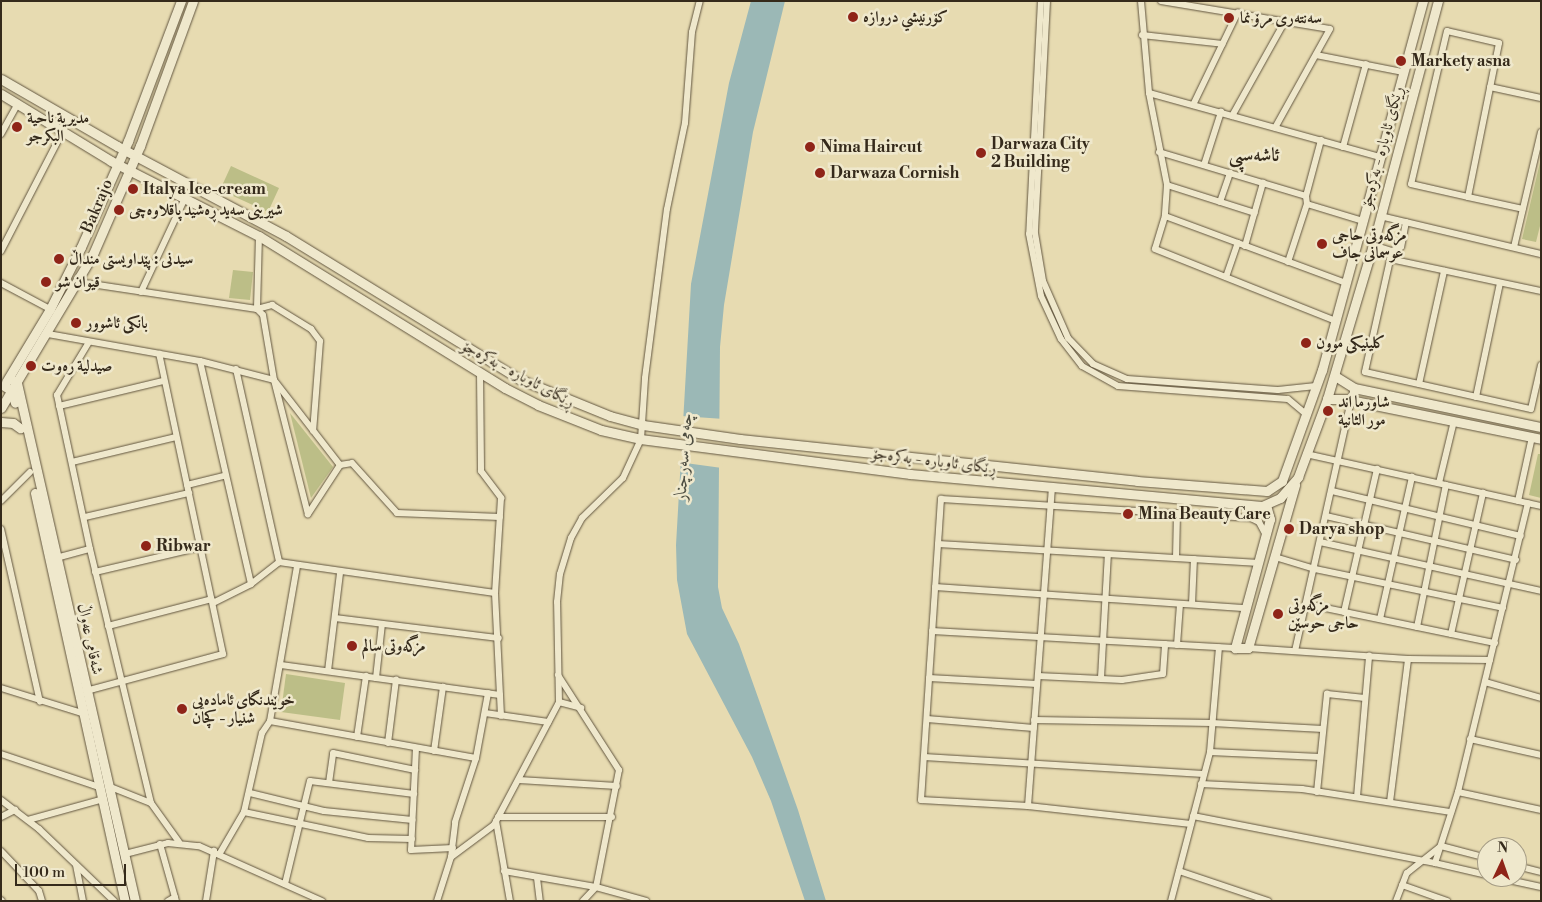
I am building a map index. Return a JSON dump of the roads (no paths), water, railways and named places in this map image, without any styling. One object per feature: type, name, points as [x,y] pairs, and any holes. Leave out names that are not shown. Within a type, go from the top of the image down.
[{"type":"main road","name":"Bakrajo","points":[[1,408],[9,386],[50,309],[119,164],[180,1]]},
{"type":"main road","name":"Bakrajo","points":[[9,386],[48,334],[78,282],[136,155],[193,1]]},
{"type":"main road","name":"ڕێگای ئاوبارە - بەکرەجۆ","points":[[124,150],[286,236],[519,380],[577,405],[643,425],[753,441],[1138,481],[1270,491],[1282,481],[1322,370],[1423,1]]},
{"type":"main road","name":"ڕێگای ئاوبارە - بەکرەجۆ","points":[[119,164],[259,236],[480,372],[538,405],[575,421],[641,439],[739,450],[910,474],[1136,497],[1266,505],[1280,498],[1298,478],[1334,379],[1438,1]]},
{"type":"main road","points":[[1414,33],[1418,41],[1427,39]]},
{"type":"main road","points":[[1407,56],[1414,52],[1420,61]]},
{"type":"main road","points":[[1,79],[124,150]]},
{"type":"main road","points":[[1,94],[119,164]]},
{"type":"main road","points":[[1322,370],[1323,378],[1334,379],[1354,388],[1541,427]]},
{"type":"main road","name":"شەقامی عەواڵ","points":[[9,386],[30,472],[82,713],[124,854],[135,901]]},
{"type":"main road","name":"شەقامی عەواڵ","points":[[9,386],[56,558],[86,690],[103,786],[103,799],[125,901]]},
{"type":"main road","points":[[1326,399],[1351,400],[1536,438]]},
{"type":"main road","points":[[1,422],[13,423],[20,428]]},
{"type":"main road","points":[[751,452],[753,441]]},
{"type":"main road","points":[[1266,505],[1270,519],[1235,648],[1248,648],[1298,478]]},
{"type":"main road","points":[[1136,497],[1138,481]]},
{"type":"street","points":[[451,857],[487,832],[497,819],[559,702],[557,593],[571,538],[582,518],[623,478],[641,439],[645,378],[667,208],[685,123],[692,32],[700,1]]},
{"type":"street","points":[[1042,1],[1029,234],[1041,296],[1061,339],[1082,366],[1118,386],[1288,399],[1306,414]]},
{"type":"street","points":[[1047,1],[1035,233],[1043,281],[1068,338],[1093,364],[1128,379],[1278,390],[1316,386]]},
{"type":"street","points":[[1141,1],[1142,35],[1149,92],[1159,152],[1167,185],[1165,216],[1155,246],[1156,251],[1336,321]]},
{"type":"street","points":[[1161,1],[1238,12],[1330,29],[1275,128]]},
{"type":"street","points":[[1193,105],[1238,12]]},
{"type":"street","points":[[1232,116],[1285,21]]},
{"type":"street","points":[[1468,197],[1499,43],[1447,31],[1411,184],[1468,197],[1523,209]]},
{"type":"street","points":[[1142,35],[1223,44]]},
{"type":"street","points":[[1316,55],[1403,72]]},
{"type":"street","points":[[1343,146],[1366,64]]},
{"type":"street","points":[[1490,87],[1541,98]]},
{"type":"street","points":[[1149,92],[1380,157]]},
{"type":"street","points":[[1,134],[18,103]]},
{"type":"street","points":[[1204,165],[1220,112]]},
{"type":"street","points":[[1,251],[63,131]]},
{"type":"street","points":[[1514,247],[1541,132]]},
{"type":"street","points":[[1288,262],[1307,204],[1306,196],[1321,140]]},
{"type":"street","points":[[1159,152],[1306,196]]},
{"type":"street","points":[[1220,202],[1230,173]]},
{"type":"street","points":[[1246,246],[1263,183]]},
{"type":"street","points":[[1167,185],[1255,213]]},
{"type":"street","points":[[141,292],[186,198]]},
{"type":"street","points":[[1307,204],[1363,221]]},
{"type":"street","points":[[1165,216],[1346,283]]},
{"type":"street","points":[[1380,216],[1540,252]]},
{"type":"street","points":[[1372,245],[1392,250],[1401,247],[1406,222]]},
{"type":"street","points":[[259,236],[257,309],[263,315],[274,380],[308,514],[340,465],[352,463],[397,513],[500,517]]},
{"type":"street","points":[[1226,277],[1238,243]]},
{"type":"street","points":[[1392,250],[1365,372],[1531,409],[1541,365]]},
{"type":"street","points":[[1390,259],[1541,292]]},
{"type":"street","points":[[1419,384],[1444,271]]},
{"type":"street","points":[[78,282],[257,309],[272,304],[318,336],[314,431]]},
{"type":"street","points":[[1,283],[50,309]]},
{"type":"street","points":[[1476,397],[1500,283]]},
{"type":"street","points":[[48,334],[200,361],[274,380],[340,465]]},
{"type":"street","points":[[90,342],[57,395],[90,549],[151,804],[179,842]]},
{"type":"street","points":[[86,690],[223,654],[202,547],[163,381],[159,354]]},
{"type":"street","points":[[200,361],[224,476],[251,584]]},
{"type":"street","points":[[236,369],[279,562]]},
{"type":"street","points":[[480,372],[481,470],[499,494],[500,517],[496,593],[501,716]]},
{"type":"street","points":[[59,406],[163,381]]},
{"type":"street","points":[[1295,651],[1315,569],[1354,388]]},
{"type":"street","points":[[1417,627],[1440,517],[1443,484],[1454,421]]},
{"type":"street","points":[[72,462],[176,437]]},
{"type":"street","points":[[1518,501],[1536,438]]},
{"type":"street","points":[[1306,454],[1541,506]]},
{"type":"street","points":[[1344,612],[1377,470]]},
{"type":"street","points":[[1,501],[30,472]]},
{"type":"street","points":[[187,485],[224,476]]},
{"type":"street","points":[[1380,619],[1412,477]]},
{"type":"street","points":[[1028,806],[1052,489]]},
{"type":"street","points":[[1332,490],[1521,536]]},
{"type":"street","points":[[84,517],[189,493]]},
{"type":"street","points":[[1451,634],[1483,493]]},
{"type":"street","points":[[1191,824],[1028,806],[921,800],[940,499],[1251,518],[1259,522],[1266,535]]},
{"type":"street","points":[[1434,863],[1458,792],[1516,560],[1528,504]]},
{"type":"street","points":[[1176,558],[1177,514]]},
{"type":"street","points":[[1326,516],[1516,560]]},
{"type":"street","points":[[1,529],[40,702]]},
{"type":"street","points":[[1320,542],[1541,591]]},
{"type":"street","points":[[938,544],[1259,563]]},
{"type":"street","points":[[96,572],[202,547]]},
{"type":"street","points":[[56,558],[90,549]]},
{"type":"street","points":[[1101,678],[1108,554]]},
{"type":"street","points":[[1275,557],[1315,569],[1504,608]]},
{"type":"street","points":[[1192,604],[1194,559]]},
{"type":"street","points":[[279,562],[297,567],[496,593]]},
{"type":"street","points":[[108,626],[212,601],[251,584],[279,562]]},
{"type":"street","points":[[206,901],[217,852],[244,812],[262,733],[270,721],[297,567]]},
{"type":"street","points":[[328,671],[340,573]]},
{"type":"street","points":[[935,587],[1246,608]]},
{"type":"street","points":[[1177,645],[1180,604]]},
{"type":"street","points":[[1306,604],[1495,643]]},
{"type":"street","points":[[334,618],[498,638]]},
{"type":"street","points":[[376,678],[382,624]]},
{"type":"street","points":[[932,631],[1235,648]]},
{"type":"street","points":[[1038,676],[1122,680],[1163,674],[1166,644]]},
{"type":"street","points":[[1171,901],[1210,752],[1219,647]]},
{"type":"street","points":[[1248,648],[1408,659],[1490,660]]},
{"type":"street","points":[[1357,797],[1368,656]]},
{"type":"street","points":[[1390,802],[1408,659]]},
{"type":"street","points":[[281,665],[500,694]]},
{"type":"street","points":[[557,674],[581,708],[619,770],[612,818],[596,887],[583,901]]},
{"type":"street","points":[[357,737],[366,676]]},
{"type":"street","points":[[929,678],[1037,684]]},
{"type":"street","points":[[388,743],[396,680]]},
{"type":"street","points":[[1485,682],[1541,698]]},
{"type":"street","points":[[434,751],[443,687]]},
{"type":"street","points":[[1,688],[40,702],[82,713]]},
{"type":"street","points":[[437,901],[451,857],[455,822],[476,758],[488,693]]},
{"type":"street","points":[[1317,792],[1327,694],[1365,698]]},
{"type":"street","points":[[559,702],[581,708]]},
{"type":"street","points":[[485,713],[548,722]]},
{"type":"street","points":[[927,719],[1034,728]]},
{"type":"street","points":[[1034,720],[1212,723],[1323,729]]},
{"type":"street","points":[[270,721],[476,758]]},
{"type":"street","points":[[1470,739],[1541,755]]},
{"type":"street","points":[[416,748],[411,850],[453,848]]},
{"type":"street","points":[[1210,752],[1320,757]]},
{"type":"street","points":[[329,783],[333,753],[415,770]]},
{"type":"street","points":[[1,754],[103,786],[151,804]]},
{"type":"street","points":[[924,757],[1203,774]]},
{"type":"street","points":[[519,780],[617,786]]},
{"type":"street","points":[[285,884],[310,781],[414,794]]},
{"type":"street","points":[[1201,784],[1317,792],[1451,812]]},
{"type":"street","points":[[250,792],[304,807],[379,819],[413,820]]},
{"type":"street","points":[[1458,792],[1541,810]]},
{"type":"street","points":[[28,820],[103,799]]},
{"type":"street","points":[[1,800],[28,820],[114,901]]},
{"type":"street","points":[[1,817],[15,810]]},
{"type":"street","points":[[244,812],[368,838],[412,839]]},
{"type":"street","points":[[1193,816],[1421,860],[1477,873]]},
{"type":"street","points":[[497,819],[612,818]]},
{"type":"street","points":[[497,819],[510,901]]},
{"type":"street","points":[[124,854],[160,844],[179,842],[217,852],[322,901]]},
{"type":"street","points":[[160,844],[176,899],[168,901]]},
{"type":"street","points":[[1396,901],[1407,873],[1441,846],[1477,855]]},
{"type":"street","points":[[1,851],[39,891],[42,901]]},
{"type":"street","points":[[76,865],[83,901]]},
{"type":"street","points":[[1527,868],[1541,872]]},
{"type":"street","points":[[504,871],[596,887],[646,901]]},
{"type":"street","points":[[1179,871],[1268,901]]},
{"type":"street","points":[[537,878],[540,901]]},
{"type":"street","points":[[1402,885],[1447,901]]},
{"type":"street","points":[[1527,885],[1541,888]]},
{"type":"street","points":[[618,892],[621,901]]},
{"type":"water","name":"چەمی سەرچنار","points":[[751,1],[785,1],[753,132],[724,305],[720,347],[718,587],[722,608],[739,644],[798,810],[826,901],[805,901],[771,801],[752,757],[687,634],[677,580],[676,545],[691,284],[729,83]]},
{"type":"place","name":"کۆرنيشي دروازە","points":[[853,17]]},
{"type":"place","name":"سەنتەرى مرۆ نما","points":[[1229,18]]},
{"type":"place","name":"Markety asna","points":[[1401,61]]},
{"type":"place","name":"مدیریة ناحية البكرجو","points":[[17,127]]},
{"type":"place","name":"Nima Haircut","points":[[810,147]]},
{"type":"place","name":"Darwaza City 2 Building","points":[[981,153]]},
{"type":"place","name":"Darwaza Cornish","points":[[820,173]]},
{"type":"place","name":"Italya Ice-cream","points":[[133,189]]},
{"type":"place","name":"شیرینی سەید ڕەشید پاقلاوەچی","points":[[119,210]]},
{"type":"place","name":"مزگەوتی حاجی عوسمانی جاف","points":[[1322,244]]},
{"type":"place","name":"سیدنی : پێداویستی منداڵ","points":[[59,259]]},
{"type":"place","name":"قیوان شو","points":[[46,282]]},
{"type":"place","name":"بانکی ئاشوور","points":[[76,323]]},
{"type":"place","name":"کلینیکی موون","points":[[1306,343]]},
{"type":"place","name":"صیدلیة رەوت","points":[[31,366]]},
{"type":"place","name":"شاورما اند مور الثانية","points":[[1328,411]]},
{"type":"place","name":"Mina Beauty Care","points":[[1128,514]]},
{"type":"place","name":"Darya shop","points":[[1289,529]]},
{"type":"place","name":"Ribwar","points":[[146,546]]},
{"type":"place","name":"مزگەوتی حاجی حوسێن","points":[[1278,614]]},
{"type":"place","name":"مزگەوتی سالم","points":[[352,646]]},
{"type":"place","name":"خوێندنگای ئامادەیی شنیار - کچان","points":[[182,709]]},
{"type":"district","name":"ئاشەسپی","points":[[1254,156]]}]
